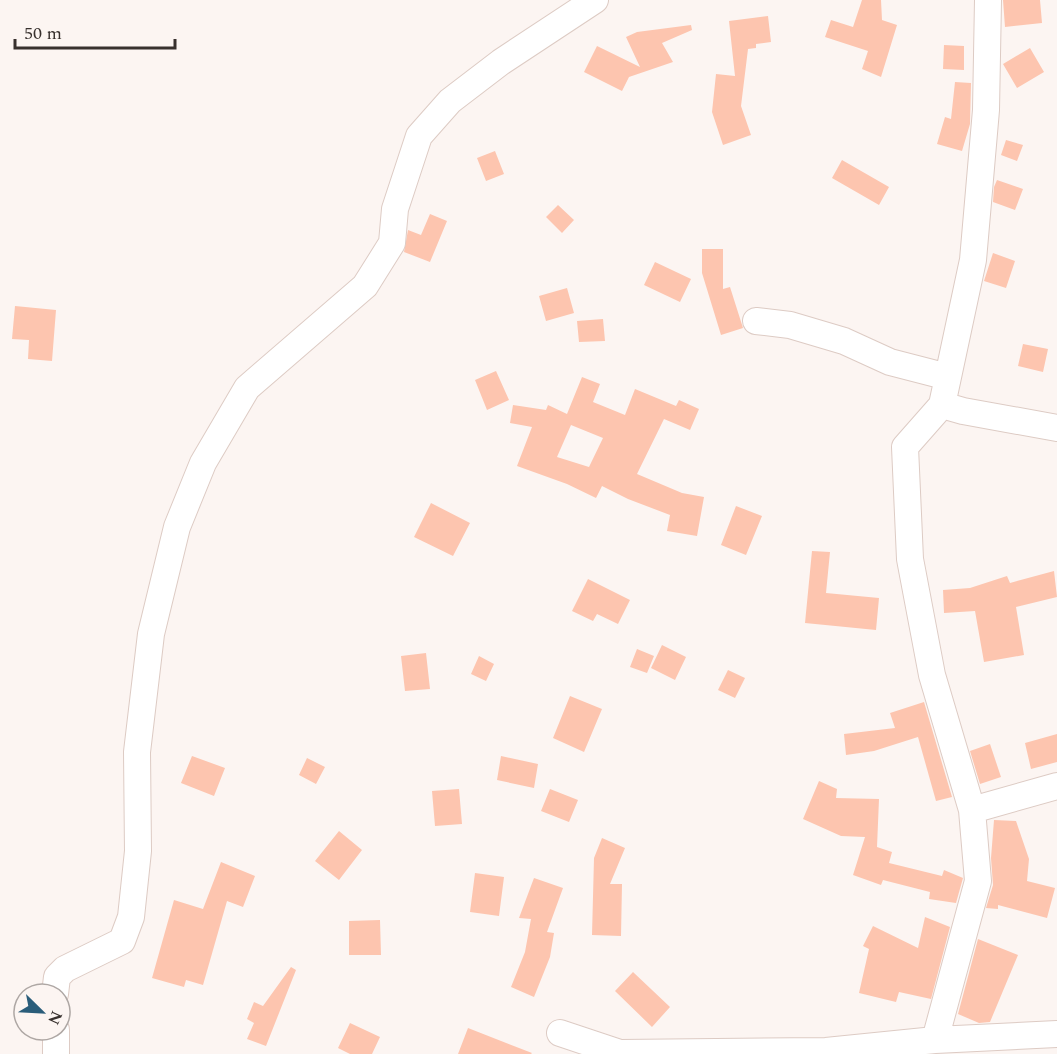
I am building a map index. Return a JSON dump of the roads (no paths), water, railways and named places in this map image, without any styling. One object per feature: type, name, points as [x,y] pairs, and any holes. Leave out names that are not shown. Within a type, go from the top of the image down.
[{"type":"street","points":[[57,982],[57,977],[65,969],[122,941],[131,917],[138,850],[137,752],[152,634],[177,527],[203,463],[247,388],[365,286],[392,243],[395,209],[419,136],[450,101],[501,62],[595,0]]},
{"type":"street","points":[[935,1040],[978,881],[972,810],[932,675],[910,559],[905,447],[942,405],[973,260],[986,110],[988,0]]},
{"type":"street","points":[[756,321],[790,326],[844,341],[890,362],[948,377]]},
{"type":"street","points":[[942,405],[1057,428]]},
{"type":"street","points":[[972,810],[1057,786]]},
{"type":"street","points":[[560,1033],[620,1053],[825,1053],[935,1040],[1057,1034]]}]
